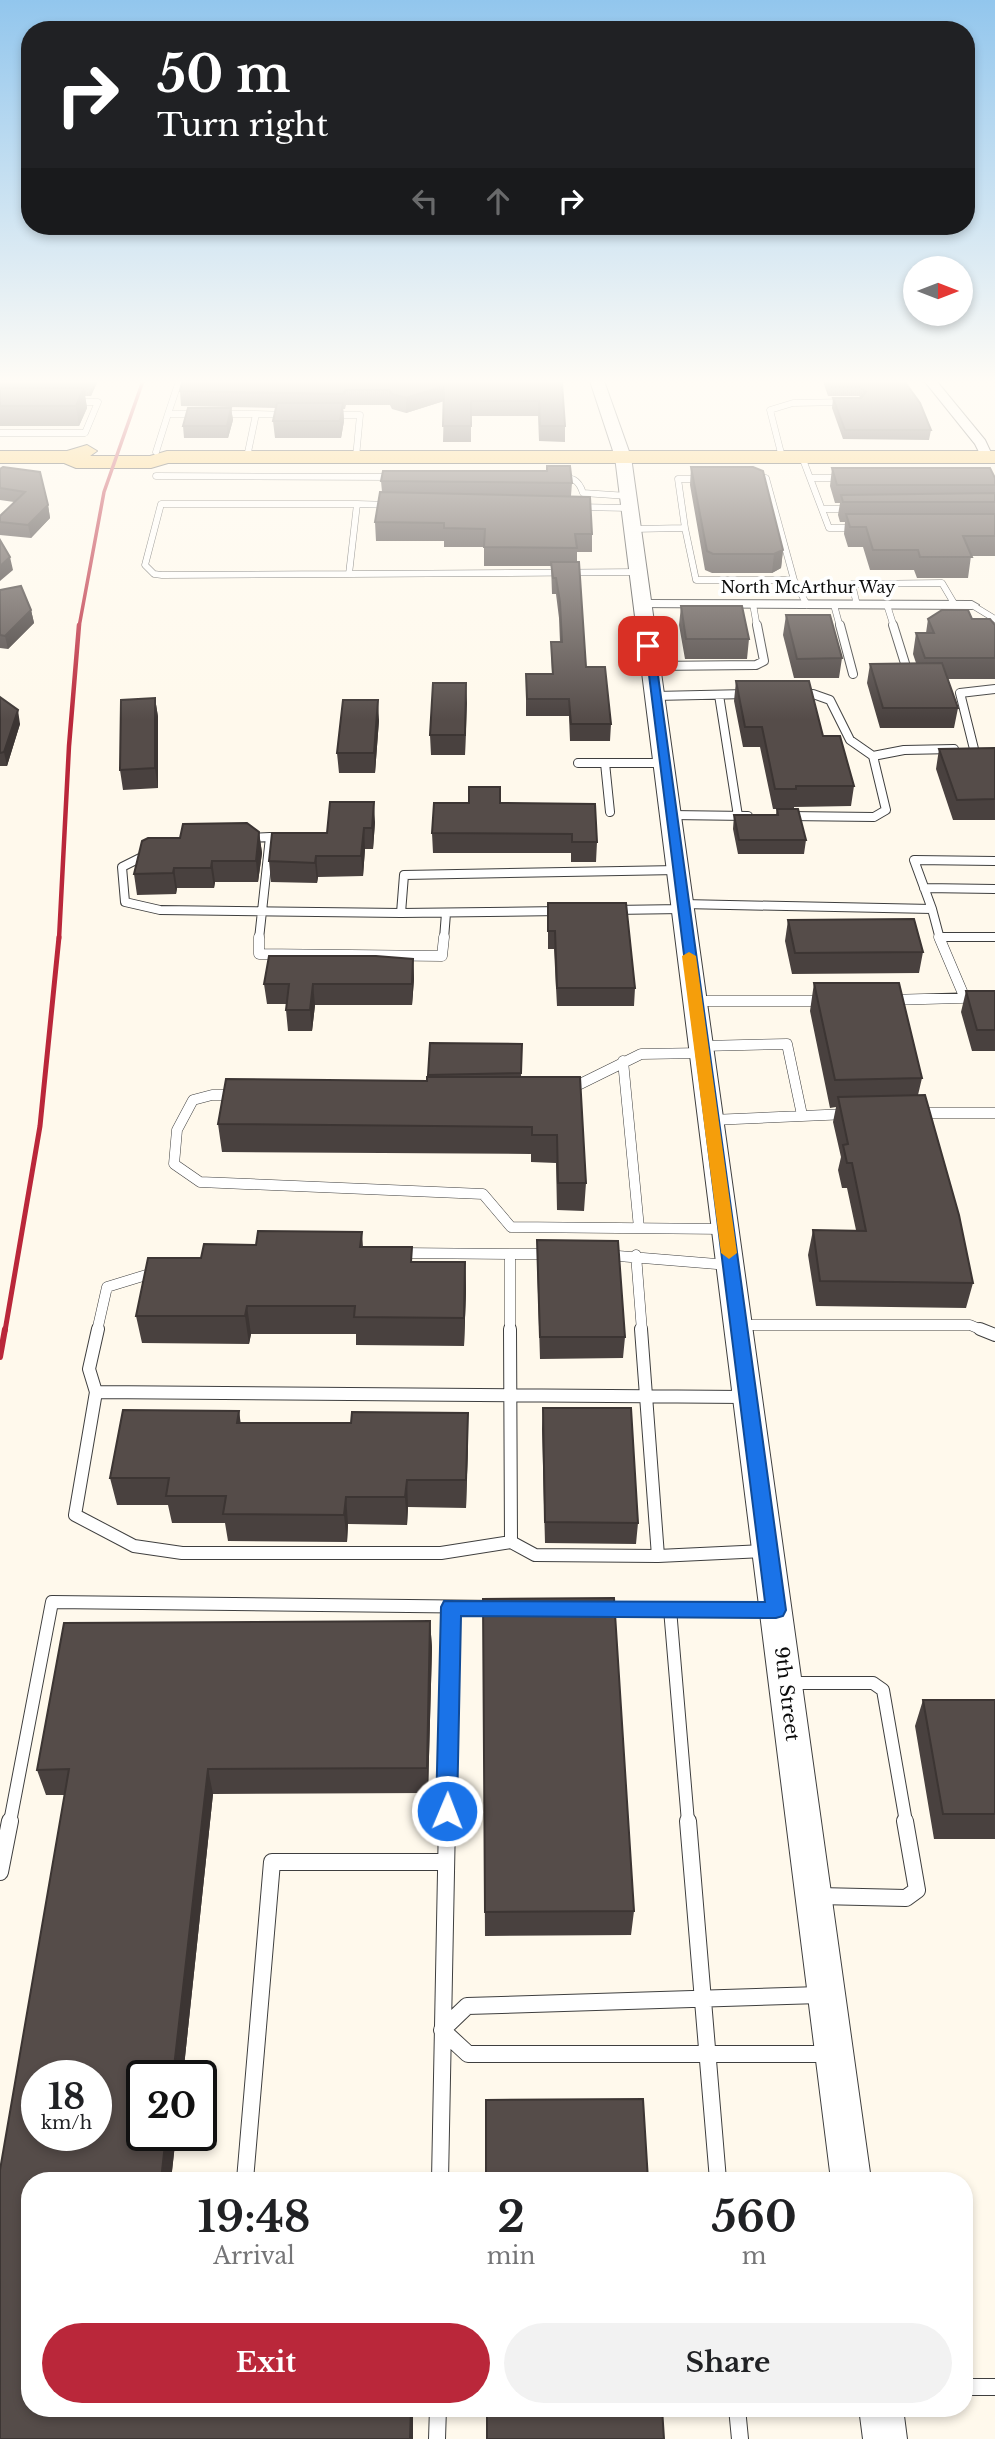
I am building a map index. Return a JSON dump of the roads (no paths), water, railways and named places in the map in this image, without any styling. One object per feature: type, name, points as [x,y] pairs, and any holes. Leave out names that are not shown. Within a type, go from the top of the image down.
[{"type":"street","name":"9th Street","points":[[628,492],[850,2172]]},
{"type":"street","name":"North McArthur Way","points":[[643,604],[972,605]]},
{"type":"street","points":[[882,2417],[885,2439]]},
{"type":"lane","points":[[582,492],[630,511],[685,528]]},
{"type":"lane","points":[[680,492],[696,580],[794,580]]},
{"type":"lane","points":[[770,492],[794,580],[807,605]]},
{"type":"lane","points":[[815,492],[829,528],[871,528]]},
{"type":"lane","points":[[398,505],[161,503],[145,565],[154,574],[162,575],[639,572]]},
{"type":"lane","points":[[349,574],[357,504]]},
{"type":"lane","points":[[561,507],[630,511]]},
{"type":"lane","points":[[822,509],[862,509]]},
{"type":"lane","points":[[857,605],[852,584],[942,583],[955,605]]},
{"type":"lane","points":[[651,666],[756,665],[764,662],[753,604]]},
{"type":"lane","points":[[834,605],[853,674]]},
{"type":"lane","points":[[887,605],[908,673]]},
{"type":"lane","points":[[972,605],[993,623]]},
{"type":"lane","points":[[974,749],[960,693],[966,690],[995,689]]},
{"type":"lane","points":[[786,694],[822,693],[828,697],[850,741],[873,756],[915,750],[985,749]]},
{"type":"lane","points":[[655,696],[759,694]]},
{"type":"lane","points":[[719,695],[738,816]]},
{"type":"lane","points":[[779,816],[874,817],[883,814],[886,810],[873,756]]},
{"type":"lane","points":[[578,763],[664,763]]},
{"type":"lane","points":[[605,763],[610,812]]},
{"type":"lane","points":[[671,815],[752,816]]},
{"type":"lane","points":[[237,838],[270,838],[261,910],[259,954],[442,956],[446,913]]},
{"type":"lane","points":[[165,845],[122,867],[125,902],[160,910],[401,913],[577,911]]},
{"type":"lane","points":[[964,996],[939,937],[914,860],[995,861]]},
{"type":"lane","points":[[401,913],[404,875],[678,870]]},
{"type":"lane","points":[[924,888],[995,889]]},
{"type":"lane","points":[[603,910],[783,904],[932,909]]},
{"type":"lane","points":[[939,937],[995,937]]},
{"type":"lane","points":[[881,1000],[995,997]]},
{"type":"lane","points":[[695,1001],[840,1000]]},
{"type":"lane","points":[[555,1093],[567,1091],[641,1054],[787,1044],[802,1115]]},
{"type":"lane","points":[[623,1061],[639,1228]]},
{"type":"lane","points":[[253,1095],[212,1095],[193,1100],[177,1130],[174,1164],[201,1182],[483,1195],[511,1227],[725,1229]]},
{"type":"lane","points":[[905,1113],[995,1113]]},
{"type":"lane","points":[[711,1120],[862,1114]]},
{"type":"lane","points":[[388,1253],[560,1254]]},
{"type":"lane","points":[[510,1254],[511,1542]]},
{"type":"lane","points":[[598,1255],[636,1255],[730,1265]]},
{"type":"lane","points":[[636,1255],[658,1556]]},
{"type":"lane","points":[[168,1269],[107,1287],[89,1370],[96,1392],[75,1515],[134,1546],[182,1553],[441,1553],[511,1542],[535,1555],[658,1556],[768,1550]]},
{"type":"lane","points":[[738,1325],[970,1325],[995,1335]]},
{"type":"lane","points":[[96,1392],[748,1397]]},
{"type":"lane","points":[[0,1872],[52,1602],[506,1608]]},
{"type":"lane","points":[[440,2172],[451,1607]]},
{"type":"lane","points":[[588,1608],[776,1610]]},
{"type":"lane","points":[[670,1609],[717,2172]]},
{"type":"lane","points":[[785,1683],[873,1683],[883,1690],[917,1890],[906,1898],[814,1896]]},
{"type":"lane","points":[[246,2172],[272,1862],[446,1862]]},
{"type":"lane","points":[[442,2030],[467,2006],[826,1995]]},
{"type":"lane","points":[[442,2030],[468,2054],[835,2054]]},
{"type":"lane","points":[[973,2387],[995,2388]]},
{"type":"lane","points":[[438,2417],[438,2439]]},
{"type":"lane","points":[[738,2417],[740,2439]]},
{"type":"railway","points":[[79,627],[104,492]]},
{"type":"railway","points":[[59,939],[69,746],[79,625]]},
{"type":"railway","points":[[5,1331],[40,1126],[59,937]]},
{"type":"railway","points":[[0,1357],[5,1329]]}]
